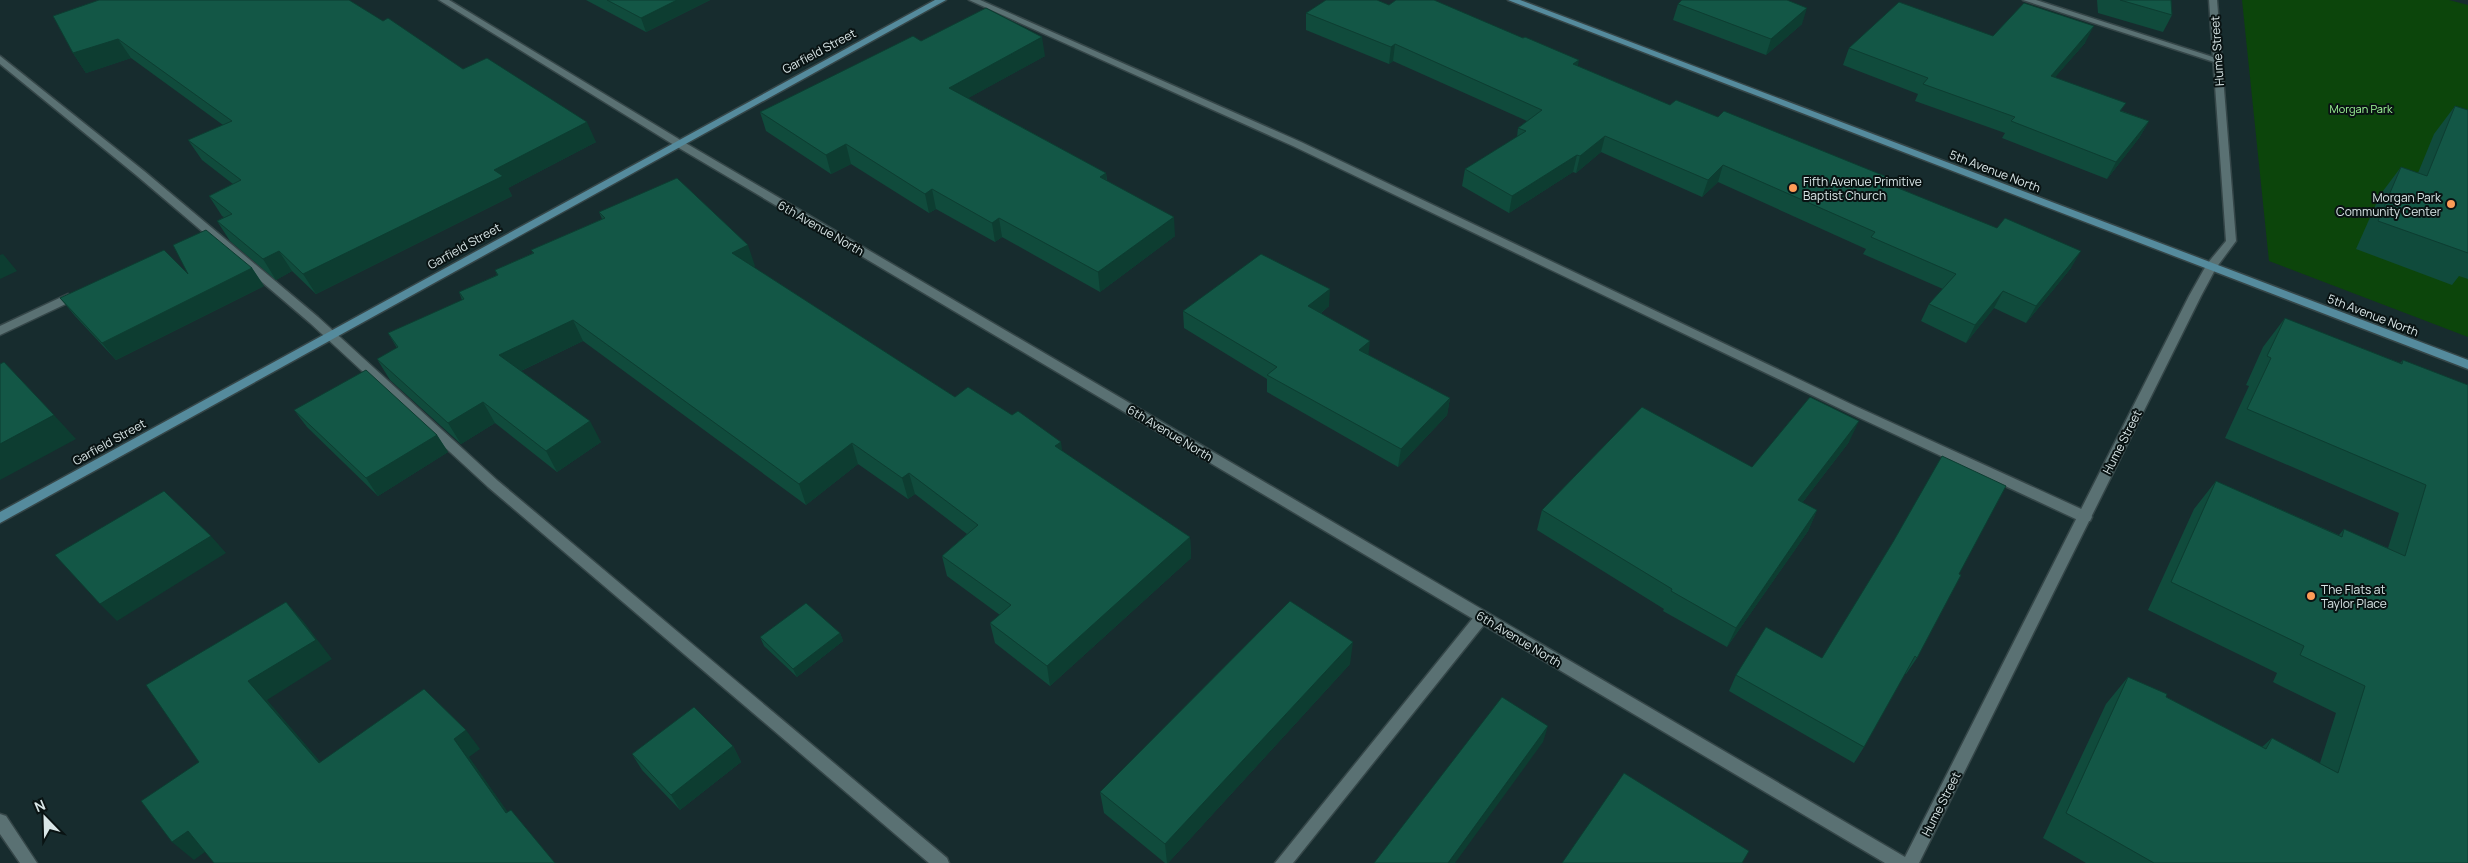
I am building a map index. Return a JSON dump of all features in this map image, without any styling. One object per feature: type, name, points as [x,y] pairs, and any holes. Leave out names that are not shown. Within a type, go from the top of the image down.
[{"type":"street","name":"6th Avenue North","points":[[443,0],[678,144],[1900,863]]},
{"type":"street","name":"Garfield Street","points":[[0,518],[331,334],[942,0]]},
{"type":"street","points":[[973,0],[1297,144],[1842,404],[2085,517]]},
{"type":"street","name":"5th Avenue North","points":[[1512,0],[2468,365]]},
{"type":"street","points":[[2027,0],[2217,60]]},
{"type":"street","name":"Hume Street","points":[[1911,863],[2211,267],[2231,241],[2213,0]]},
{"type":"street","points":[[0,59],[140,173],[331,334],[494,484],[941,863]]},
{"type":"street","points":[[0,330],[68,298]]},
{"type":"street","points":[[1283,863],[1482,617]]},
{"type":"street","points":[[0,821],[29,863]]},
{"type":"green space","name":"Morgan Park","points":[[2242,0],[2449,0],[2468,5],[2468,337],[2269,261]]},
{"type":"building","points":[[99,0],[349,0],[383,21],[388,18],[463,69],[487,58],[587,122],[494,170],[503,176],[303,274],[279,251],[263,259],[217,221],[232,214],[209,196],[241,180],[188,140],[232,121],[118,39],[73,53],[53,16]]},
{"type":"building","points":[[607,0],[677,0],[641,18]]},
{"type":"building","points":[[1326,0],[1377,0],[1389,5],[1396,0],[1434,0],[1579,60],[1573,64],[1670,105],[1676,100],[1718,117],[1724,111],[1902,183],[1898,188],[1997,228],[2005,218],[2081,251],[2036,306],[2003,291],[1975,325],[1929,304],[1956,274],[1871,237],[1875,232],[1723,165],[1708,180],[1605,136],[1580,156],[1577,155],[1512,196],[1465,169],[1526,131],[1518,128],[1542,110],[1395,44],[1391,47],[1306,13]]},
{"type":"building","points":[[1682,0],[1787,0],[1807,8],[1771,39],[1678,4]]},
{"type":"building","points":[[2120,0],[2171,0],[2172,15]]},
{"type":"building","points":[[1899,2],[1993,36],[2024,3],[2094,26],[2051,76],[2126,103],[2120,111],[2149,121],[2116,162],[2011,121],[2015,117],[1923,84],[1928,78],[1849,48]]},
{"type":"building","points":[[986,8],[1042,37],[949,88],[1106,173],[1100,177],[1174,217],[1098,272],[999,218],[992,223],[932,189],[925,194],[846,144],[826,155],[760,112],[913,36],[921,41]]},
{"type":"building","points":[[2455,106],[2468,110],[2468,253],[2378,221],[2401,167],[2427,176]]},
{"type":"building","points":[[677,178],[748,245],[732,253],[955,397],[968,387],[1012,415],[1018,411],[1061,442],[1055,446],[1190,537],[1047,666],[990,623],[1011,605],[942,556],[978,525],[909,473],[902,478],[852,443],[799,484],[573,320],[499,355],[590,421],[546,451],[483,402],[448,423],[377,359],[398,347],[388,333],[464,299],[459,292],[498,275],[495,270],[534,253],[531,250],[605,218],[599,212]]},
{"type":"building","points":[[206,230],[252,268],[102,343],[60,298],[164,250],[188,274],[173,245]]},
{"type":"building","points":[[1261,254],[1330,289],[1308,306],[1370,341],[1359,350],[1450,398],[1401,449],[1267,375],[1277,367],[1183,311]]},
{"type":"building","name":"The Flats at Taylor Place","points":[[2285,318],[2402,364],[2403,360],[2468,385],[2468,863],[2154,863],[2066,813],[2128,677],[2167,694],[2166,697],[2266,749],[2272,738],[2338,773],[2365,686],[2300,655],[2304,646],[2171,582],[2216,481],[2342,537],[2344,529],[2405,556],[2426,485],[2247,409],[2271,358],[2267,356]]},
{"type":"building","points":[[4,362],[54,415],[0,444],[0,364]]},
{"type":"building","points":[[366,370],[437,435],[366,478],[294,410]]},
{"type":"building","points":[[1810,397],[1859,421],[1798,500],[1817,510],[1736,628],[1671,591],[1672,589],[1542,510],[1642,407],[1752,467]]},
{"type":"building","points":[[1942,456],[2006,486],[1917,658],[1915,656],[1864,747],[1736,675],[1766,627],[1822,658],[1893,542]]},
{"type":"building","points":[[164,491],[211,536],[100,604],[55,555]]},
{"type":"building","points":[[1290,601],[1353,642],[1165,844],[1100,792]]},
{"type":"building","points":[[286,602],[316,640],[248,681],[319,763],[424,689],[466,730],[454,739],[506,813],[511,810],[555,863],[214,863],[188,831],[172,842],[141,801],[199,762],[146,685]]},
{"type":"building","points":[[806,603],[840,633],[793,669],[760,637]]},
{"type":"building","points":[[1502,697],[1548,726],[1448,863],[1374,863]]},
{"type":"building","points":[[694,707],[733,746],[671,795],[632,754]]},
{"type":"building","points":[[1624,773],[1749,851],[1742,863],[1562,863]]},
{"type":"place","name":"Fifth Avenue Primitive Baptist Church","points":[[1793,188]]},
{"type":"place","name":"Morgan Park Community Center","points":[[2451,204]]},
{"type":"place","name":"The Flats at Taylor Place","points":[[2311,596]]}]
